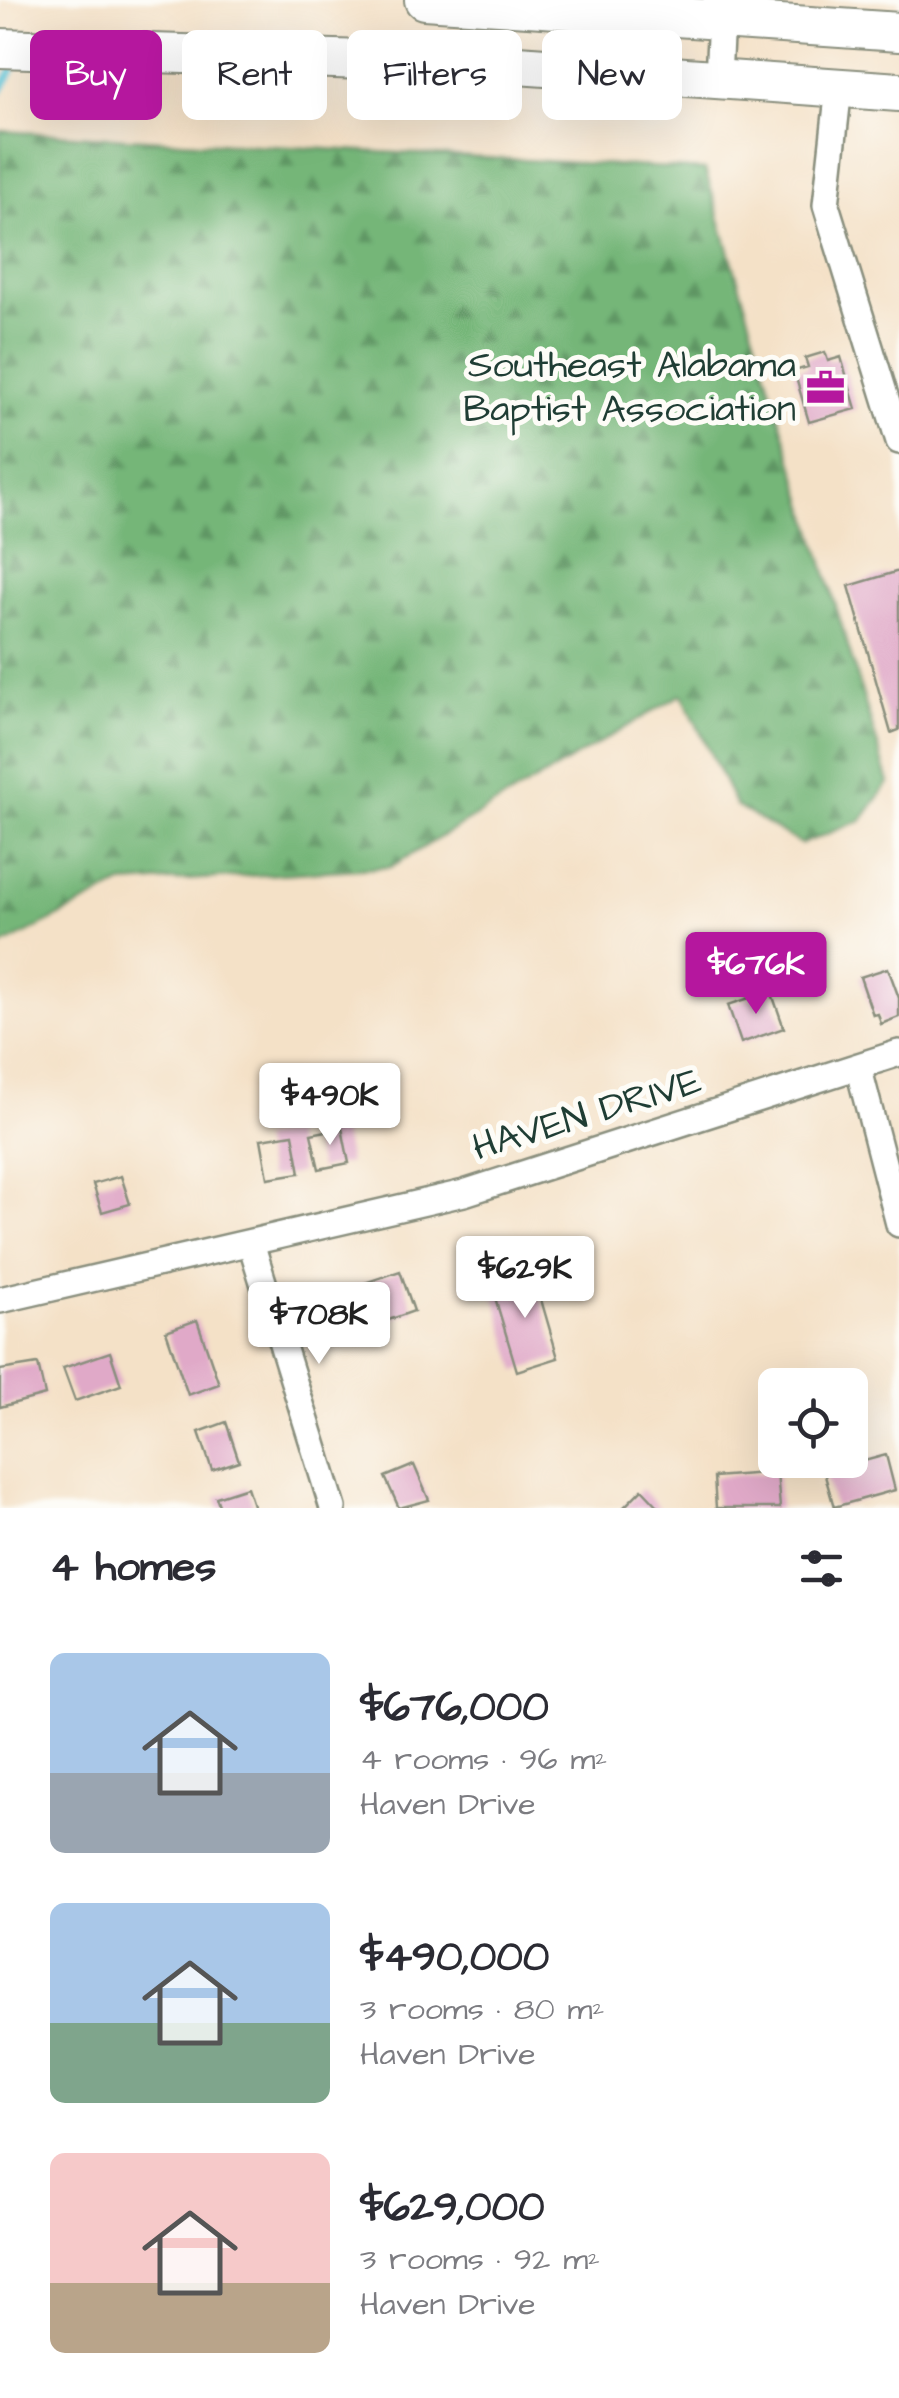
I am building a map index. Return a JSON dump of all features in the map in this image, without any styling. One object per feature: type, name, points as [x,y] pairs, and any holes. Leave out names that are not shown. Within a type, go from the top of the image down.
[{"type":"highway","points":[[424,0],[718,9],[899,32]]},
{"type":"highway","points":[[0,48],[316,56],[718,77],[899,92]]},
{"type":"street","points":[[718,9],[718,77]]},
{"type":"street","points":[[839,87],[826,205],[899,441]]},
{"type":"street","name":"HAVEN DRIVE","points":[[0,1300],[480,1188],[899,1053]]},
{"type":"street","points":[[858,1066],[899,1224]]},
{"type":"street","points":[[252,1243],[333,1508]]},
{"type":"green space","points":[[0,131],[705,170],[889,783],[862,820],[801,844],[736,806],[682,694],[390,867],[122,884],[0,947]]},
{"type":"building","points":[[825,352],[828,361],[841,357],[856,409],[809,422],[794,371],[808,367],[805,358]]},
{"type":"building","points":[[899,571],[899,730],[891,733],[849,586]]},
{"type":"building","points":[[888,968],[899,998],[899,1017],[881,1024],[878,1014],[873,1015],[860,977]]},
{"type":"building","points":[[771,991],[784,1028],[741,1043],[728,1005]]},
{"type":"building","points":[[342,1128],[349,1163],[319,1169],[311,1134]]},
{"type":"building","points":[[293,1134],[300,1173],[268,1178],[261,1139]]},
{"type":"building","points":[[121,1176],[130,1204],[102,1212],[93,1184]]},
{"type":"building","points":[[400,1271],[414,1311],[355,1332],[341,1291]]},
{"type":"building","points":[[533,1272],[558,1358],[517,1371],[491,1284]]},
{"type":"building","points":[[197,1320],[219,1384],[188,1395],[166,1331]]},
{"type":"building","points":[[110,1352],[121,1385],[75,1401],[63,1368]]},
{"type":"building","points":[[38,1364],[45,1395],[0,1407],[0,1370]]},
{"type":"building","points":[[226,1422],[239,1461],[212,1470],[199,1432]]},
{"type":"building","points":[[886,1455],[895,1490],[834,1507],[826,1478],[868,1478],[868,1460]]},
{"type":"building","points":[[414,1465],[429,1500],[399,1508],[385,1477]]},
{"type":"building","points":[[758,1474],[758,1478],[778,1478],[780,1508],[716,1508],[714,1477]]},
{"type":"building","points":[[247,1487],[254,1508],[220,1508],[216,1497]]},
{"type":"building","points":[[642,1489],[660,1508],[623,1508]]},
{"type":"waterway","points":[[0,91],[12,70]]},
{"type":"place","name":"Southeast Alabama Baptist Association","points":[[826,388]]}]
